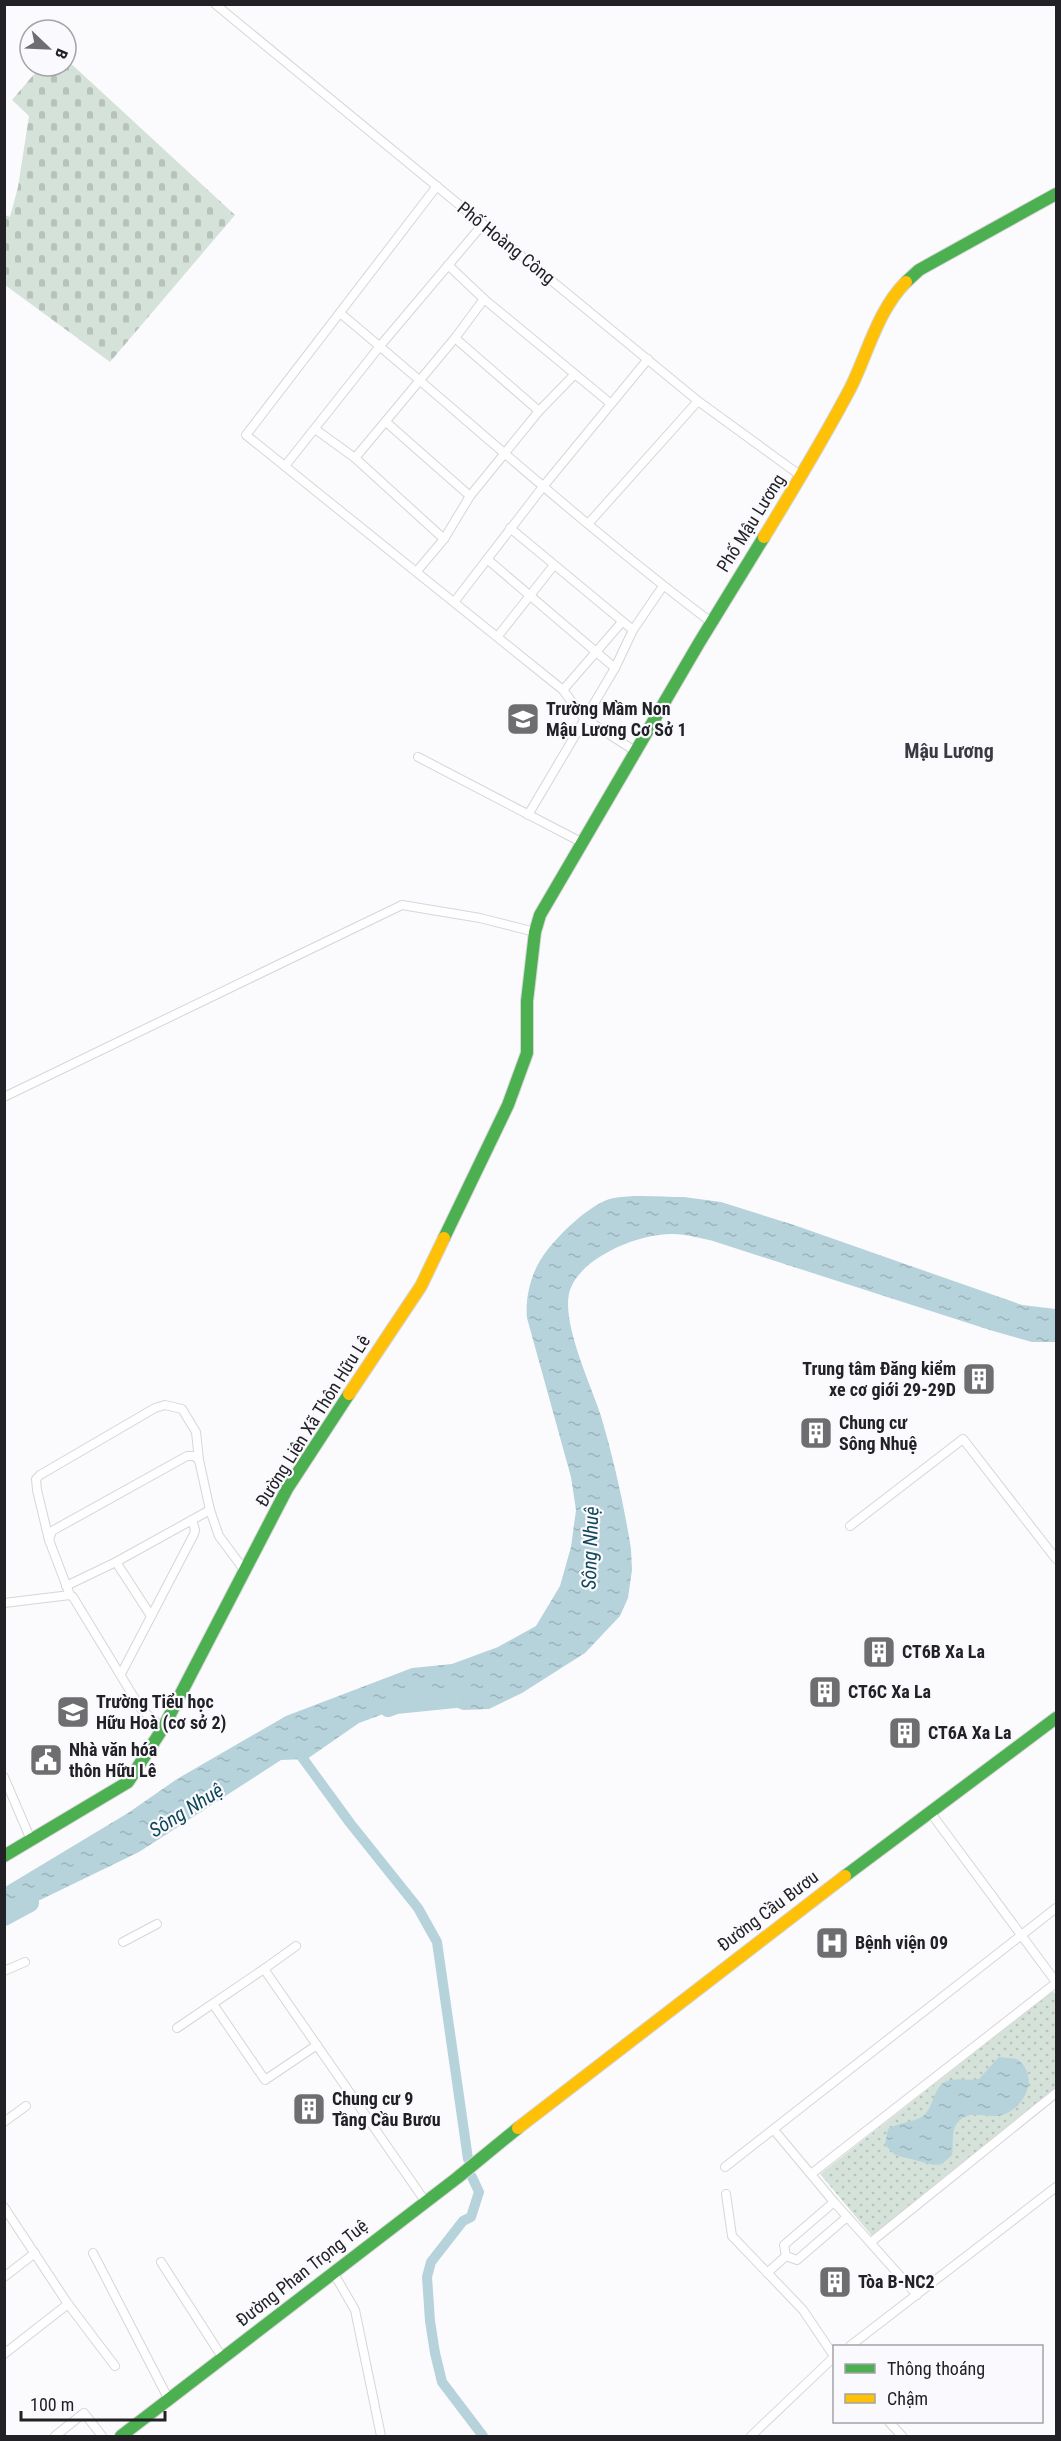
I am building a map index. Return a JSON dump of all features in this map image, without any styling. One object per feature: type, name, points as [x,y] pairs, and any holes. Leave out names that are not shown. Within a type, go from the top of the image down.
[{"type":"street","name":"Phố Hoàng Công","points":[[215,4],[698,401],[801,476]]},
{"type":"street","points":[[437,186],[246,435],[563,690],[584,718],[635,751]]},
{"type":"street","name":"Phố Mậu Lương","points":[[535,932],[540,915],[581,842],[711,622],[801,476],[851,386],[891,297],[919,270],[1056,194]]},
{"type":"street","points":[[285,466],[380,346],[483,224]]},
{"type":"street","points":[[448,265],[484,299],[610,404]]},
{"type":"street","points":[[355,458],[421,380],[484,299]]},
{"type":"street","points":[[340,313],[506,453],[542,488],[711,622]]},
{"type":"street","points":[[455,338],[539,411]]},
{"type":"street","points":[[455,601],[510,528],[648,359]]},
{"type":"street","points":[[417,571],[444,538],[470,496],[539,411],[575,374]]},
{"type":"street","points":[[588,524],[698,401]]},
{"type":"street","points":[[386,422],[470,496]]},
{"type":"street","points":[[315,429],[355,458],[444,538]]},
{"type":"street","points":[[510,528],[633,630]]},
{"type":"street","points":[[487,559],[615,668]]},
{"type":"street","points":[[498,636],[528,595],[554,565]]},
{"type":"street","points":[[528,815],[615,668],[633,630],[663,586]]},
{"type":"street","points":[[563,690],[622,622]]},
{"type":"street","points":[[418,757],[581,842]]},
{"type":"street","points":[[4,1097],[402,905],[480,918],[535,932]]},
{"type":"street","name":"Đường Liên Xã Thôn Hữu Lê","points":[[4,1856],[128,1782],[163,1728],[287,1489],[421,1286],[508,1105],[527,1053],[527,1002],[535,932]]},
{"type":"street","points":[[163,1728],[141,1709],[68,1590],[49,1540],[36,1479],[155,1408],[165,1405],[182,1409],[196,1432],[199,1460],[210,1509],[225,1546],[245,1571]]},
{"type":"street","points":[[850,1526],[963,1439],[1056,1558]]},
{"type":"street","points":[[49,1540],[56,1528],[187,1456],[194,1456],[199,1460]]},
{"type":"street","points":[[4,1603],[68,1590],[210,1509]]},
{"type":"street","points":[[121,1674],[194,1534],[192,1520]]},
{"type":"street","points":[[116,1562],[151,1616]]},
{"type":"street","name":"Đường Cầu Bươu","points":[[506,2138],[699,1986],[1056,1718]]},
{"type":"street","points":[[4,1777],[31,1840]]},
{"type":"street","points":[[810,2174],[1056,1982],[930,1812]]},
{"type":"street","points":[[725,2167],[1056,1908]]},
{"type":"street","points":[[123,1942],[157,1924]]},
{"type":"street","points":[[177,2028],[296,1946]]},
{"type":"street","points":[[4,1971],[25,1962]]},
{"type":"street","points":[[264,1969],[425,2201]]},
{"type":"street","points":[[213,2004],[265,2080],[317,2045]]},
{"type":"street","points":[[871,2242],[1056,2093]]},
{"type":"street","points":[[4,2122],[26,2106]]},
{"type":"street","points":[[774,2130],[834,2202],[917,2295]]},
{"type":"street","name":"Đường Phan Trọng Tuệ","points":[[121,2436],[506,2138]]},
{"type":"street","points":[[851,2345],[1056,2187]]},
{"type":"street","points":[[726,2194],[732,2236],[803,2310],[833,2355]]},
{"type":"street","points":[[786,2256],[784,2245],[834,2202]]},
{"type":"street","points":[[4,2207],[68,2304],[115,2366]]},
{"type":"street","points":[[786,2256],[796,2260],[847,2217]]},
{"type":"street","points":[[4,2277],[35,2253]]},
{"type":"street","points":[[93,2253],[169,2400]]},
{"type":"street","points":[[767,2273],[786,2256]]},
{"type":"street","points":[[161,2262],[222,2357]]},
{"type":"street","points":[[333,2272],[355,2310],[381,2436]]},
{"type":"street","points":[[4,2354],[68,2304]]},
{"type":"street","points":[[751,2436],[833,2358]]},
{"type":"street","points":[[55,2436],[84,2413],[102,2436]]},
{"type":"street","points":[[891,2423],[902,2436]]},
{"type":"green space","points":[[78,70],[235,215],[110,362],[5,285],[5,215],[10,217],[18,187],[29,116],[12,100],[31,78],[78,78]]},
{"type":"green space","points":[[1053,1991],[1056,1995],[1056,2088],[872,2236],[820,2174]]},
{"type":"water","points":[[622,1197],[684,1197],[721,1202],[794,1225],[1022,1305],[1056,1309],[1056,1342],[1032,1342],[993,1331],[693,1236],[660,1235],[613,1249],[586,1267],[576,1278],[570,1290],[568,1303],[573,1335],[610,1449],[631,1549],[632,1570],[628,1598],[620,1616],[585,1653],[522,1693],[489,1709],[463,1710],[447,1704],[421,1700],[359,1723],[307,1759],[281,1760],[139,1852],[5,1917],[5,1887],[128,1813],[177,1779],[286,1716],[412,1668],[452,1664],[498,1647],[536,1626],[560,1586],[571,1547],[576,1510],[571,1477],[527,1318],[527,1302],[532,1278],[543,1256],[556,1239],[595,1206]]},
{"type":"water","points":[[999,2057],[1017,2059],[1024,2066],[1029,2081],[1024,2097],[1019,2104],[1005,2114],[999,2116],[970,2115],[960,2120],[955,2127],[952,2155],[942,2164],[934,2165],[895,2155],[885,2145],[888,2129],[915,2120],[927,2112],[940,2085],[954,2079],[979,2079]]},
{"type":"waterway","name":"Sông Nhuệ","points":[[388,1708],[396,1705],[455,1699]]},
{"type":"waterway","points":[[296,1749],[350,1823],[418,1908],[437,1942],[468,2159]]},
{"type":"waterway","name":"Sông Nhuệ","points":[[4,1917],[30,1903]]},
{"type":"waterway","points":[[472,2177],[479,2192],[471,2217],[463,2221],[431,2262],[427,2277],[430,2321],[442,2382],[483,2436]]},
{"type":"traffic: fast","points":[[906,282],[919,270],[1056,194]]},
{"type":"traffic: fast","points":[[444,1238],[508,1105],[527,1053],[527,1001],[535,932],[540,915],[699,643],[764,537]]},
{"type":"traffic: fast","points":[[4,1856],[128,1782],[163,1728],[287,1489],[349,1394]]},
{"type":"traffic: fast","points":[[845,1876],[1056,1718]]},
{"type":"traffic: fast","points":[[121,2436],[457,2178],[518,2128]]},
{"type":"traffic: slow","points":[[764,537],[851,387],[888,305],[906,282]]},
{"type":"traffic: slow","points":[[349,1394],[421,1286],[444,1238]]},
{"type":"traffic: slow","points":[[518,2128],[845,1876]]},
{"type":"place","name":"Trường Mầm Non Mậu Lương Cơ Sở 1","points":[[523,719]]},
{"type":"place","name":"Trung tâm Đăng kiểm xe cơ giới 29-29D","points":[[979,1379]]},
{"type":"place","name":"Chung cư Sông Nhuệ","points":[[816,1433]]},
{"type":"place","name":"CT6B Xa La","points":[[879,1652]]},
{"type":"place","name":"CT6C Xa La","points":[[825,1692]]},
{"type":"place","name":"Trường Tiểu học Hữu Hoà (cơ sở 2)","points":[[73,1712]]},
{"type":"place","name":"CT6A Xa La","points":[[905,1733]]},
{"type":"place","name":"Nhà văn hóa thôn Hữu Lê","points":[[46,1760]]},
{"type":"place","name":"Bệnh viện 09","points":[[832,1943]]},
{"type":"place","name":"Chung cư 9 Tầng Cầu Bươu","points":[[309,2109]]},
{"type":"place","name":"Tòa B-NC2","points":[[835,2282]]},
{"type":"district","name":"Mậu Lương","points":[[949,751]]}]
